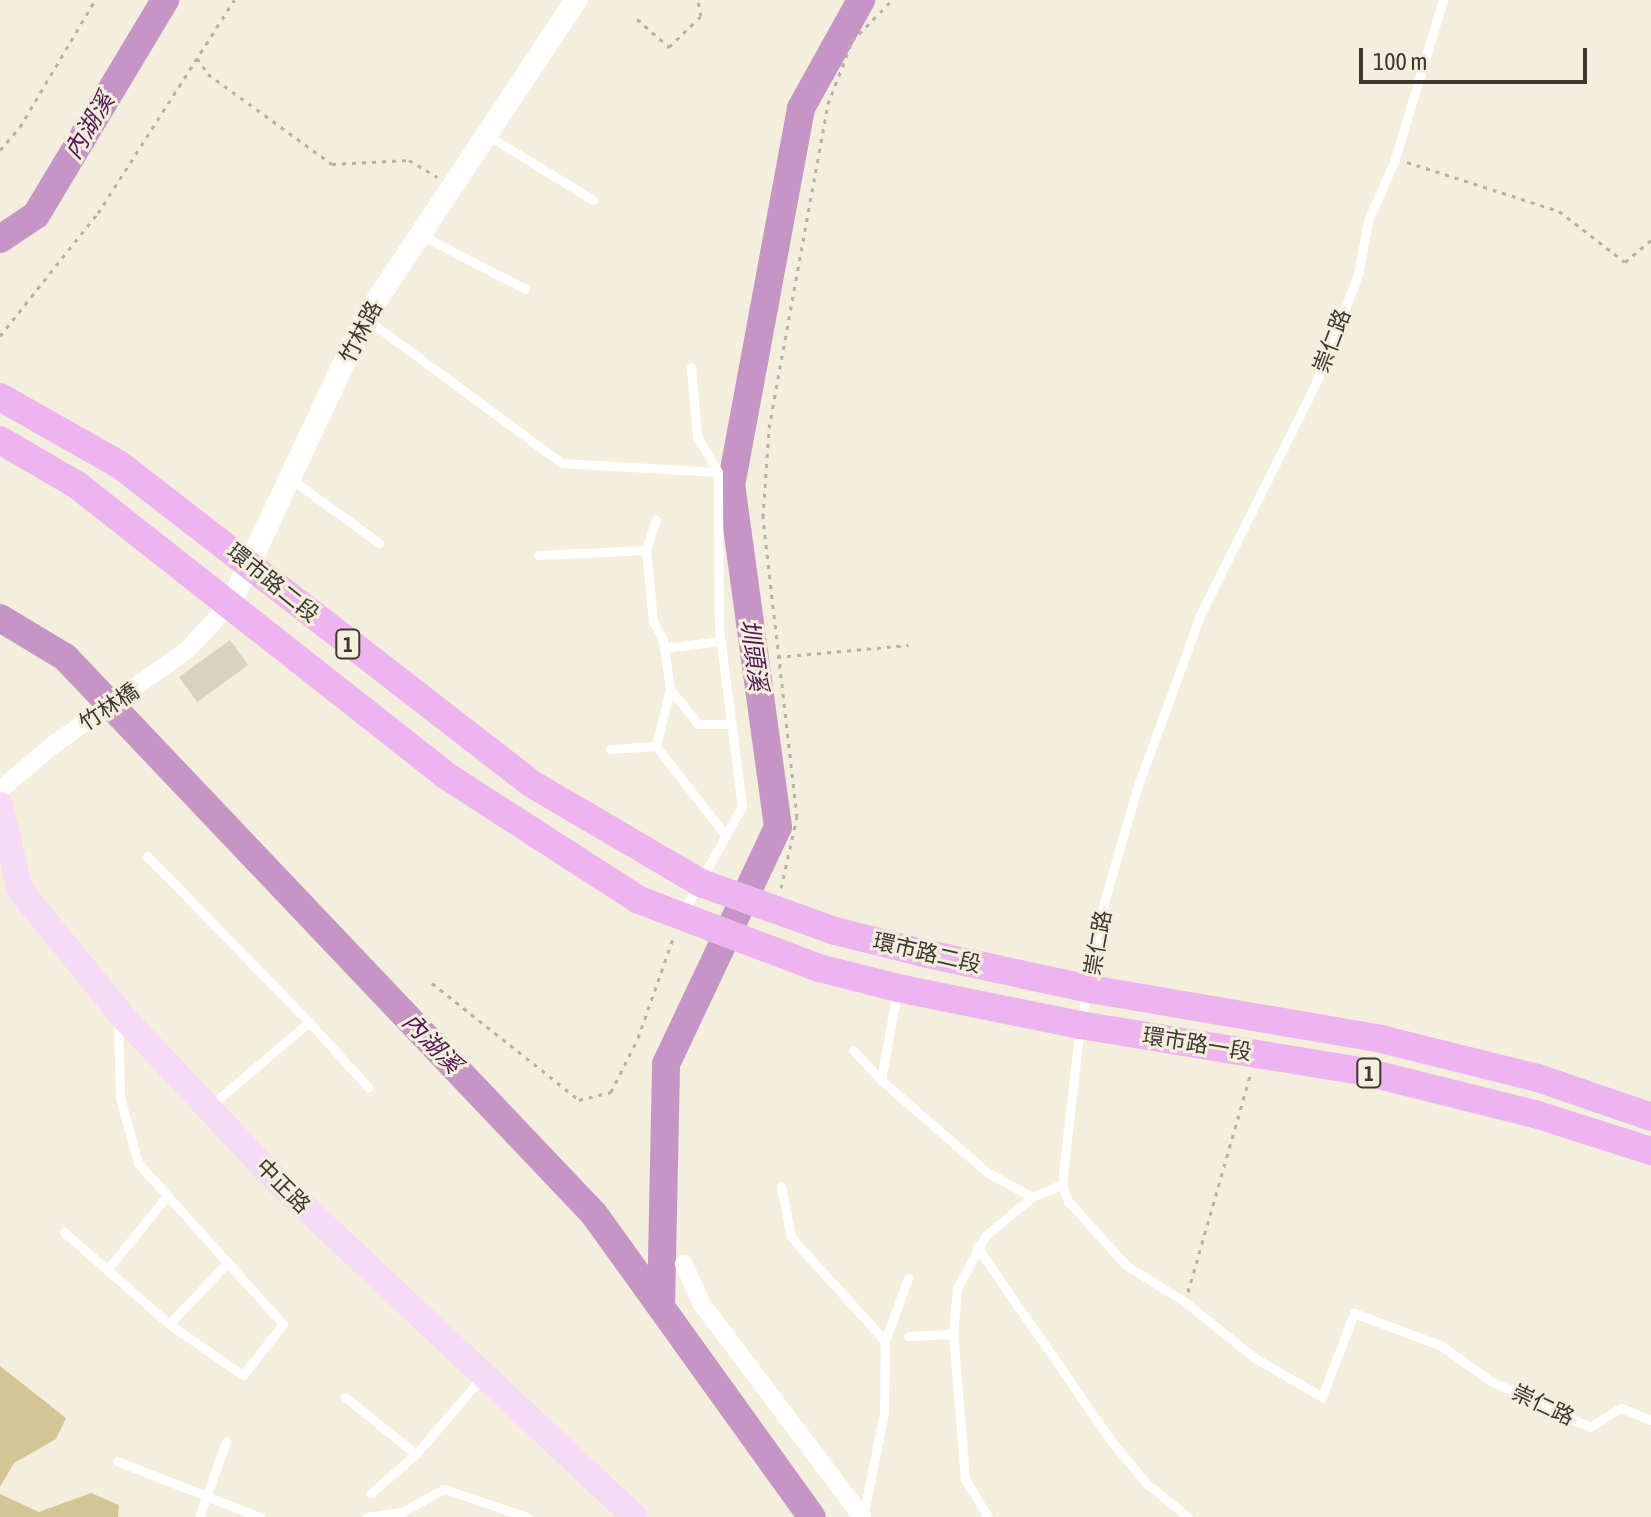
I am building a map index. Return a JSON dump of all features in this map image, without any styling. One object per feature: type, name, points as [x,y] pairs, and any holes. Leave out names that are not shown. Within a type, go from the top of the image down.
[{"type":"main road","name":"環市路二段","points":[[0,397],[120,465],[252,565],[474,743],[532,784],[701,883]]},
{"type":"main road","name":"環市路二段","points":[[0,440],[77,485],[231,603],[445,775],[639,900],[680,917]]},
{"type":"main road","name":"中正路","points":[[0,805],[7,872],[117,1009],[279,1183],[635,1517]]},
{"type":"main road","name":"1","points":[[701,883],[771,910]]},
{"type":"main road","name":"環市路二段","points":[[771,910],[909,949],[1090,989]]},
{"type":"main road","name":"環市路一段","points":[[680,917],[742,941],[898,988],[1080,1025],[1362,1071],[1535,1114],[1651,1151]]},
{"type":"main road","name":"環市路一段","points":[[1090,989],[1381,1039],[1538,1078],[1651,1117]]},
{"type":"street","name":"竹林路","points":[[164,669],[231,603],[252,565],[288,478],[365,318],[576,0]]},
{"type":"street","name":"竹林橋","points":[[0,790],[53,745],[164,669]]},
{"type":"street","points":[[684,1264],[701,1303],[862,1517]]},
{"type":"lane","name":"崇仁路","points":[[1443,0],[1395,159],[1368,221],[1358,275],[1314,387],[1195,630],[1138,785],[1104,902],[1090,989],[1080,1025],[1062,1184],[1068,1201],[1126,1265],[1185,1302],[1255,1358],[1322,1397],[1354,1313],[1442,1346],[1489,1380],[1590,1427],[1621,1408],[1651,1420]]},
{"type":"lane","points":[[486,134],[593,200]]},
{"type":"lane","points":[[418,234],[525,289]]},
{"type":"lane","points":[[365,318],[562,463],[718,472]]},
{"type":"lane","points":[[680,917],[742,806],[721,641],[718,472],[697,436],[691,367]]},
{"type":"lane","points":[[288,478],[379,543]]},
{"type":"lane","points":[[656,520],[646,550],[653,621],[664,648],[670,689],[656,746]]},
{"type":"lane","points":[[538,555],[646,550]]},
{"type":"lane","points":[[664,648],[721,641]]},
{"type":"lane","points":[[670,689],[698,724],[732,724]]},
{"type":"lane","points":[[656,746],[726,836]]},
{"type":"lane","points":[[610,749],[656,746]]},
{"type":"lane","points":[[147,856],[368,1087]]},
{"type":"lane","points":[[881,1080],[898,988]]},
{"type":"lane","points":[[64,1232],[169,1324],[243,1375],[283,1324],[138,1163],[120,1097],[117,1009]]},
{"type":"lane","points":[[207,1108],[309,1022]]},
{"type":"lane","points":[[853,1050],[881,1080],[987,1172],[1032,1197]]},
{"type":"lane","points":[[988,1517],[965,1479],[953,1334],[957,1289],[977,1247],[1032,1197],[1062,1184]]},
{"type":"lane","points":[[781,1186],[791,1237],[885,1341]]},
{"type":"lane","points":[[107,1270],[167,1196]]},
{"type":"lane","points":[[977,1247],[1112,1442],[1147,1484],[1188,1517]]},
{"type":"lane","points":[[169,1324],[227,1263]]},
{"type":"lane","points":[[862,1517],[884,1413],[885,1341],[908,1278]]},
{"type":"lane","points":[[908,1336],[953,1334]]},
{"type":"lane","points":[[371,1493],[416,1454],[484,1376]]},
{"type":"lane","points":[[345,1397],[416,1454]]},
{"type":"lane","points":[[199,1517],[226,1442]]},
{"type":"lane","points":[[117,1461],[260,1517]]},
{"type":"lane","points":[[366,1517],[402,1512],[444,1489],[527,1517]]},
{"type":"path","points":[[0,150],[20,127],[95,0]]},
{"type":"path","points":[[0,336],[98,213],[234,0]]},
{"type":"path","points":[[637,19],[669,47],[701,16],[698,0]]},
{"type":"path","points":[[771,910],[797,817],[763,517],[769,428],[828,104],[852,41],[892,0]]},
{"type":"path","points":[[197,58],[208,74],[332,164],[409,160],[451,185]]},
{"type":"path","points":[[1395,159],[1559,211],[1625,262],[1651,240]]},
{"type":"path","points":[[777,657],[908,645]]},
{"type":"path","points":[[432,983],[579,1100],[600,1095],[611,1092],[638,1038],[680,917]]},
{"type":"path","points":[[1185,1302],[1256,1053]]},
{"type":"shaded area","points":[[0,1366],[66,1418],[56,1439],[14,1463],[0,1487]]},
{"type":"shaded area","points":[[91,1493],[119,1505],[118,1517],[0,1517],[0,1494],[39,1512]]},
{"type":"building","points":[[230,640],[248,665],[197,702],[179,677]]},
{"type":"waterway","name":"內湖溪","points":[[0,239],[36,215],[165,0]]},
{"type":"waterway","name":"圳頭溪","points":[[661,1307],[666,1064],[778,827],[731,486],[801,108],[861,0]]},
{"type":"waterway","name":"內湖溪","points":[[0,618],[65,657],[594,1214],[812,1517]]}]
